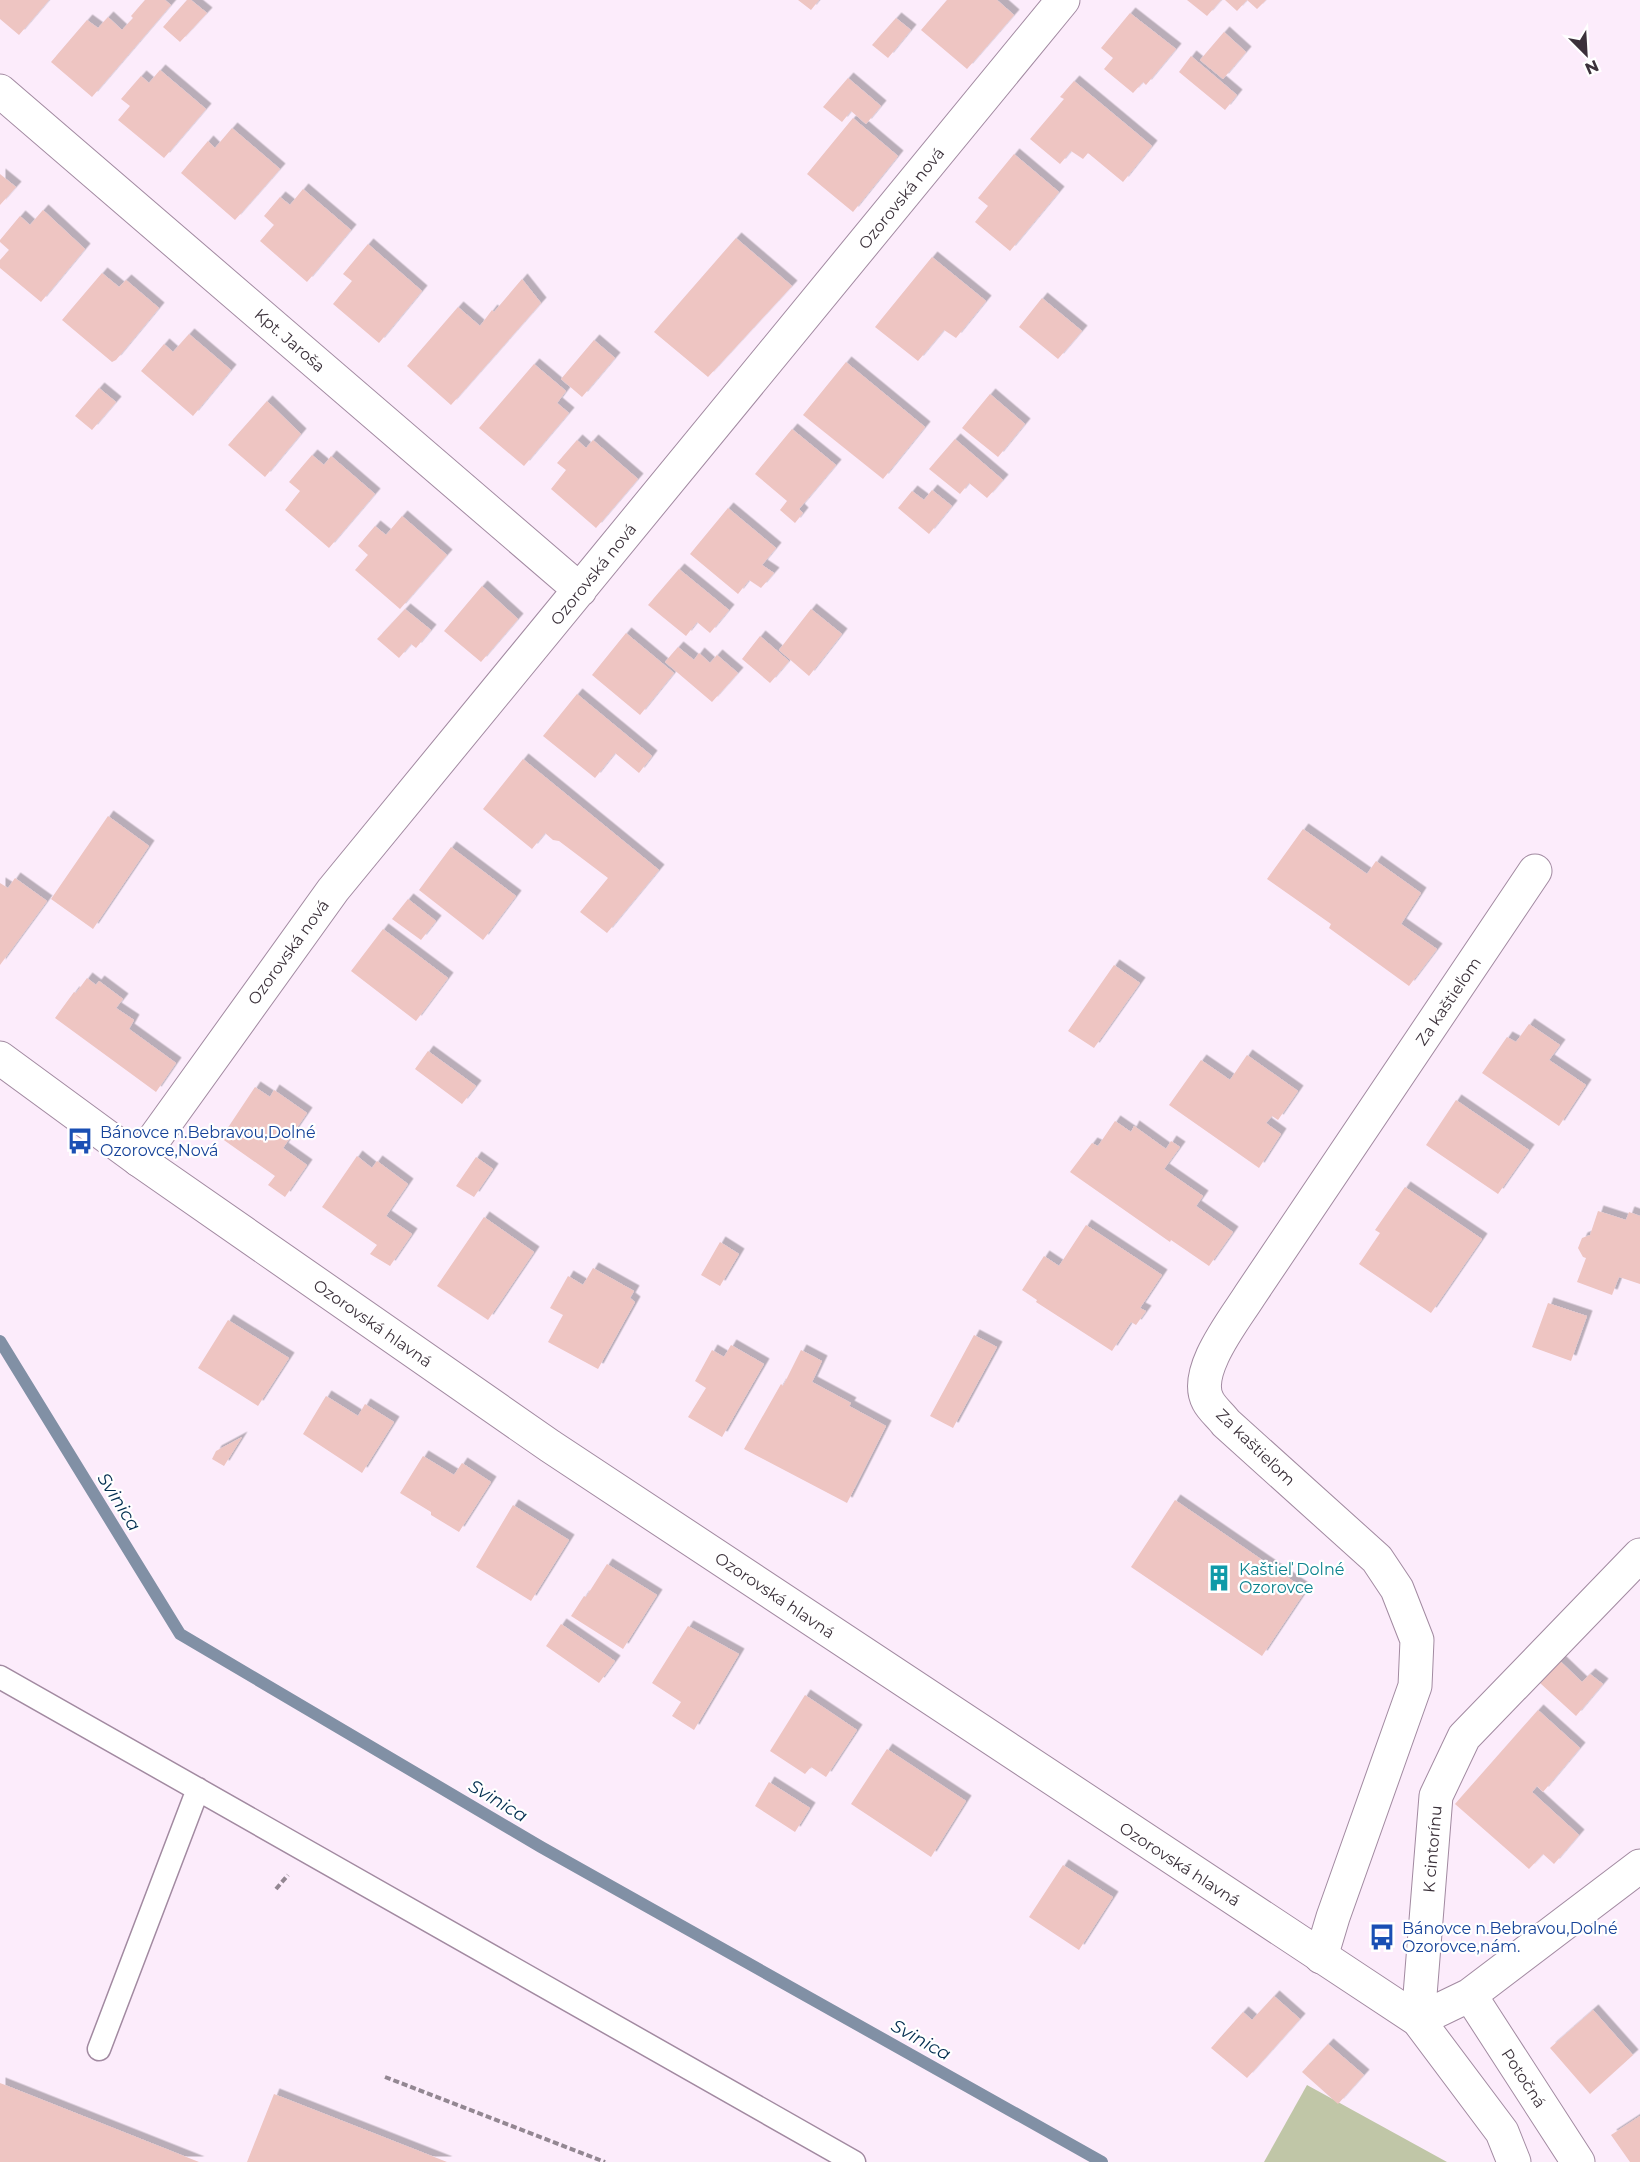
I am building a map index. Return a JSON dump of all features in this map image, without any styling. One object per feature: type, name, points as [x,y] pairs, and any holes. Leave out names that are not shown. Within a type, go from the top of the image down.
[{"type":"street","name":"Ozorovská nová","points":[[139,1160],[333,890],[1063,0]]},
{"type":"street","name":"Kpt. Jaroša","points":[[0,91],[580,590]]},
{"type":"street","name":"Za kaštieľom","points":[[1321,1957],[1332,1917],[1359,1848],[1415,1686],[1417,1640],[1397,1588],[1377,1560],[1226,1423],[1207,1400],[1205,1374],[1219,1343],[1250,1295],[1535,871]]},
{"type":"street","name":"Ozorovská hlavná","points":[[0,1058],[139,1160],[550,1446],[1418,2020],[1502,2132],[1514,2162]]},
{"type":"street","name":"K cintorínu","points":[[1418,2020],[1436,1796],[1464,1737],[1640,1555]]},
{"type":"street","points":[[1418,2020],[1470,1995],[1640,1866]]},
{"type":"street","name":"Potočná","points":[[1470,1995],[1578,2162]]},
{"type":"lane","points":[[0,1677],[854,2162]]},
{"type":"lane","points":[[99,2049],[198,1789]]},
{"type":"path","points":[[385,2077],[605,2162]]},
{"type":"green space","points":[[1307,2085],[1447,2162],[1264,2162]]},
{"type":"building","points":[[0,0],[49,0],[19,35],[0,19]]},
{"type":"building","points":[[145,0],[165,0],[171,5],[92,97],[51,62],[87,20],[98,28],[108,17],[122,30]]},
{"type":"building","points":[[187,0],[191,0],[207,13],[180,42],[163,27]]},
{"type":"building","points":[[798,0],[819,0],[811,10]]},
{"type":"building","points":[[947,0],[997,0],[1014,15],[967,69],[921,30]]},
{"type":"building","points":[[1187,0],[1221,0],[1207,16]]},
{"type":"building","points":[[1225,0],[1247,0],[1237,11]]},
{"type":"building","points":[[1247,0],[1266,0],[1257,9]]},
{"type":"building","points":[[1130,13],[1176,49],[1146,85],[1143,82],[1133,93],[1104,69],[1113,58],[1101,48]]},
{"type":"building","points":[[896,18],[911,30],[888,58],[872,45]]},
{"type":"building","points":[[1224,32],[1246,52],[1223,79],[1200,60]]},
{"type":"building","points":[[1191,56],[1237,95],[1225,110],[1179,72]]},
{"type":"building","points":[[160,70],[206,109],[164,158],[118,120],[130,106],[121,99],[141,76],[149,83]]},
{"type":"building","points":[[848,78],[881,106],[866,124],[851,111],[842,122],[823,107]]},
{"type":"building","points":[[1074,81],[1152,146],[1123,182],[1088,153],[1083,159],[1071,151],[1060,164],[1030,139],[1064,99],[1060,97]]},
{"type":"building","points":[[853,118],[898,156],[853,212],[807,174]]},
{"type":"building","points":[[232,128],[280,169],[235,220],[181,173],[208,141],[215,148]]},
{"type":"building","points":[[1014,154],[1059,192],[1010,251],[975,222],[988,206],[978,198]]},
{"type":"building","points":[[0,174],[16,187],[0,205]]},
{"type":"building","points":[[303,189],[351,230],[307,282],[260,241],[274,225],[264,216],[280,197],[290,205]]},
{"type":"building","points":[[43,210],[85,249],[41,302],[0,268],[0,260],[9,250],[0,240],[20,216],[30,225]]},
{"type":"building","points":[[736,238],[792,286],[708,377],[654,332]]},
{"type":"building","points":[[368,244],[422,291],[379,343],[333,304],[352,281],[343,274]]},
{"type":"building","points":[[932,257],[986,301],[956,338],[944,330],[918,361],[875,327]]},
{"type":"building","points":[[102,273],[119,287],[126,280],[159,308],[112,362],[62,320]]},
{"type":"building","points":[[522,279],[541,303],[451,405],[407,366],[458,307],[480,326]]},
{"type":"building","points":[[1042,298],[1082,331],[1058,359],[1019,327]]},
{"type":"building","points":[[189,334],[231,370],[193,416],[141,371],[164,344],[173,352]]},
{"type":"building","points":[[594,340],[615,358],[582,397],[561,379]]},
{"type":"building","points":[[846,362],[925,427],[883,479],[803,415]]},
{"type":"building","points":[[534,364],[566,391],[557,403],[569,413],[524,466],[479,428]]},
{"type":"building","points":[[99,388],[116,402],[92,430],[75,416]]},
{"type":"building","points":[[990,394],[1025,424],[998,457],[962,428]]},
{"type":"building","points":[[267,401],[301,434],[265,477],[228,445]]},
{"type":"building","points":[[792,429],[836,465],[799,509],[803,513],[795,523],[780,510],[787,501],[755,474]]},
{"type":"building","points":[[955,439],[1003,480],[987,498],[969,483],[960,494],[929,469]]},
{"type":"building","points":[[577,440],[586,448],[593,440],[638,479],[596,528],[551,489],[566,470],[557,463]]},
{"type":"building","points":[[312,455],[324,465],[331,456],[375,494],[329,548],[285,510],[300,491],[289,482]]},
{"type":"building","points":[[932,490],[952,506],[929,534],[898,508],[912,491],[924,500]]},
{"type":"building","points":[[728,508],[776,548],[762,565],[774,573],[761,588],[749,580],[738,594],[690,554]]},
{"type":"building","points":[[402,516],[447,555],[400,609],[355,570],[368,555],[358,546],[375,526],[386,535]]},
{"type":"building","points":[[679,569],[729,610],[710,633],[697,622],[686,636],[648,605]]},
{"type":"building","points":[[482,586],[518,619],[481,662],[444,631]]},
{"type":"building","points":[[405,609],[431,630],[416,648],[411,644],[399,658],[377,639]]},
{"type":"building","points":[[811,609],[842,634],[809,676],[779,650]]},
{"type":"building","points":[[626,633],[674,673],[640,715],[592,675]]},
{"type":"building","points":[[760,636],[789,661],[770,683],[742,659]]},
{"type":"building","points":[[678,647],[694,660],[699,653],[710,663],[717,655],[738,673],[712,702],[665,662]]},
{"type":"building","points":[[577,694],[652,756],[639,773],[615,753],[595,778],[543,736]]},
{"type":"building","points":[[523,759],[659,870],[607,933],[580,912],[608,878],[545,833],[532,849],[483,809]]},
{"type":"building","points":[[108,816],[149,846],[93,929],[51,899]]},
{"type":"building","points":[[1303,829],[1367,874],[1376,861],[1421,893],[1401,924],[1437,949],[1409,986],[1329,928],[1331,924],[1267,879]]},
{"type":"building","points":[[451,847],[516,896],[483,940],[419,890]]},
{"type":"building","points":[[15,878],[47,901],[0,965],[0,883],[8,888]]},
{"type":"building","points":[[408,899],[436,921],[421,940],[392,919]]},
{"type":"building","points":[[383,929],[448,978],[416,1021],[351,971]]},
{"type":"building","points":[[1114,965],[1140,983],[1094,1048],[1068,1031]]},
{"type":"building","points":[[87,978],[96,985],[99,981],[123,999],[116,1008],[134,1020],[129,1029],[176,1063],[156,1092],[55,1018]]},
{"type":"building","points":[[1529,1024],[1560,1045],[1549,1060],[1586,1085],[1559,1126],[1482,1073],[1507,1037],[1516,1042]]},
{"type":"building","points":[[428,1051],[476,1086],[462,1104],[415,1069]]},
{"type":"building","points":[[1247,1055],[1298,1091],[1278,1120],[1272,1116],[1266,1123],[1281,1134],[1259,1168],[1169,1105],[1201,1060],[1230,1080]]},
{"type":"building","points":[[255,1087],[270,1097],[274,1090],[307,1113],[283,1148],[307,1165],[285,1197],[268,1185],[275,1176],[221,1138]]},
{"type":"building","points":[[1456,1100],[1529,1150],[1498,1194],[1426,1145]]},
{"type":"building","points":[[1115,1121],[1131,1132],[1134,1126],[1166,1149],[1171,1141],[1180,1147],[1164,1169],[1203,1196],[1196,1206],[1233,1232],[1209,1266],[1171,1240],[1170,1242],[1070,1172],[1092,1143],[1098,1146]]},
{"type":"building","points":[[357,1156],[372,1168],[377,1161],[408,1184],[386,1216],[412,1234],[390,1266],[370,1254],[377,1245],[322,1207]]},
{"type":"building","points":[[476,1157],[493,1169],[474,1197],[456,1186]]},
{"type":"building","points":[[1405,1187],[1482,1239],[1431,1313],[1359,1264],[1380,1233],[1375,1230]]},
{"type":"building","points":[[1598,1211],[1626,1220],[1629,1212],[1640,1216],[1640,1284],[1619,1277],[1612,1295],[1577,1282],[1586,1258],[1578,1248],[1582,1238],[1590,1235]]},
{"type":"building","points":[[484,1217],[534,1252],[488,1320],[437,1286]]},
{"type":"building","points":[[1086,1225],[1162,1275],[1140,1308],[1146,1311],[1136,1325],[1131,1322],[1112,1351],[1036,1302],[1037,1300],[1022,1290],[1044,1256],[1059,1266]]},
{"type":"building","points":[[720,1242],[739,1254],[720,1286],[701,1275]]},
{"type":"building","points":[[593,1268],[634,1291],[630,1298],[635,1302],[598,1369],[548,1342],[563,1315],[550,1308],[568,1276],[583,1285]]},
{"type":"building","points":[[1548,1303],[1587,1316],[1571,1361],[1532,1347]]},
{"type":"building","points":[[228,1320],[289,1358],[258,1406],[198,1368]]},
{"type":"building","points":[[974,1335],[997,1347],[953,1428],[930,1416]]},
{"type":"building","points":[[731,1345],[764,1364],[722,1437],[688,1417],[706,1388],[695,1381],[712,1350],[724,1357]]},
{"type":"building","points":[[801,1350],[822,1361],[812,1382],[851,1403],[849,1406],[886,1426],[847,1503],[744,1449],[781,1384],[783,1386]]},
{"type":"building","points":[[326,1396],[358,1416],[365,1404],[394,1422],[362,1473],[303,1434]]},
{"type":"building","points":[[242,1437],[224,1466],[212,1459],[216,1451]]},
{"type":"building","points":[[423,1456],[454,1475],[462,1463],[491,1482],[459,1532],[400,1493]]},
{"type":"building","name":"Kaštieľ Dolné Ozorovce","points":[[1175,1500],[1306,1590],[1262,1656],[1131,1567]]},
{"type":"building","points":[[513,1505],[569,1540],[531,1601],[476,1567]]},
{"type":"building","points":[[607,1564],[657,1595],[623,1649],[571,1616]]},
{"type":"building","points":[[561,1624],[615,1661],[599,1683],[546,1646]]},
{"type":"building","points":[[688,1626],[739,1654],[694,1730],[672,1716],[681,1702],[652,1683]]},
{"type":"building","points":[[1560,1661],[1582,1682],[1590,1674],[1603,1684],[1576,1716],[1540,1683]]},
{"type":"building","points":[[805,1695],[857,1730],[826,1777],[811,1767],[805,1774],[770,1751]]},
{"type":"building","points":[[1538,1710],[1580,1748],[1543,1792],[1537,1786],[1532,1792],[1579,1835],[1554,1864],[1543,1854],[1529,1869],[1455,1804]]},
{"type":"building","points":[[887,1749],[966,1801],[931,1857],[851,1804]]},
{"type":"building","points":[[769,1782],[810,1808],[795,1832],[755,1806]]},
{"type":"building","points":[[1063,1865],[1113,1897],[1079,1950],[1029,1917]]},
{"type":"building","points":[[1274,1996],[1300,2019],[1247,2078],[1211,2048],[1243,2012],[1252,2020]]},
{"type":"building","points":[[1593,2010],[1633,2055],[1590,2094],[1550,2048]]},
{"type":"building","points":[[1328,2044],[1364,2075],[1338,2104],[1302,2072]]},
{"type":"building","points":[[0,2083],[199,2162],[0,2162]]},
{"type":"building","points":[[274,2094],[447,2162],[247,2162]]},
{"type":"building","points":[[1640,2116],[1640,2162],[1630,2162],[1611,2135]]},
{"type":"waterway","name":"Svinica","points":[[0,1341],[180,1634],[541,1847],[1102,2162]]},
{"type":"place","name":"Bánovce n.Bebravou,Dolné Ozorovce,Nová","points":[[80,1141]]},
{"type":"place","name":"Kaštieľ Dolné Ozorovce","points":[[1219,1578]]},
{"type":"place","name":"Bánovce n.Bebravou,Dolné Ozorovce,nám.","points":[[1382,1937]]}]
